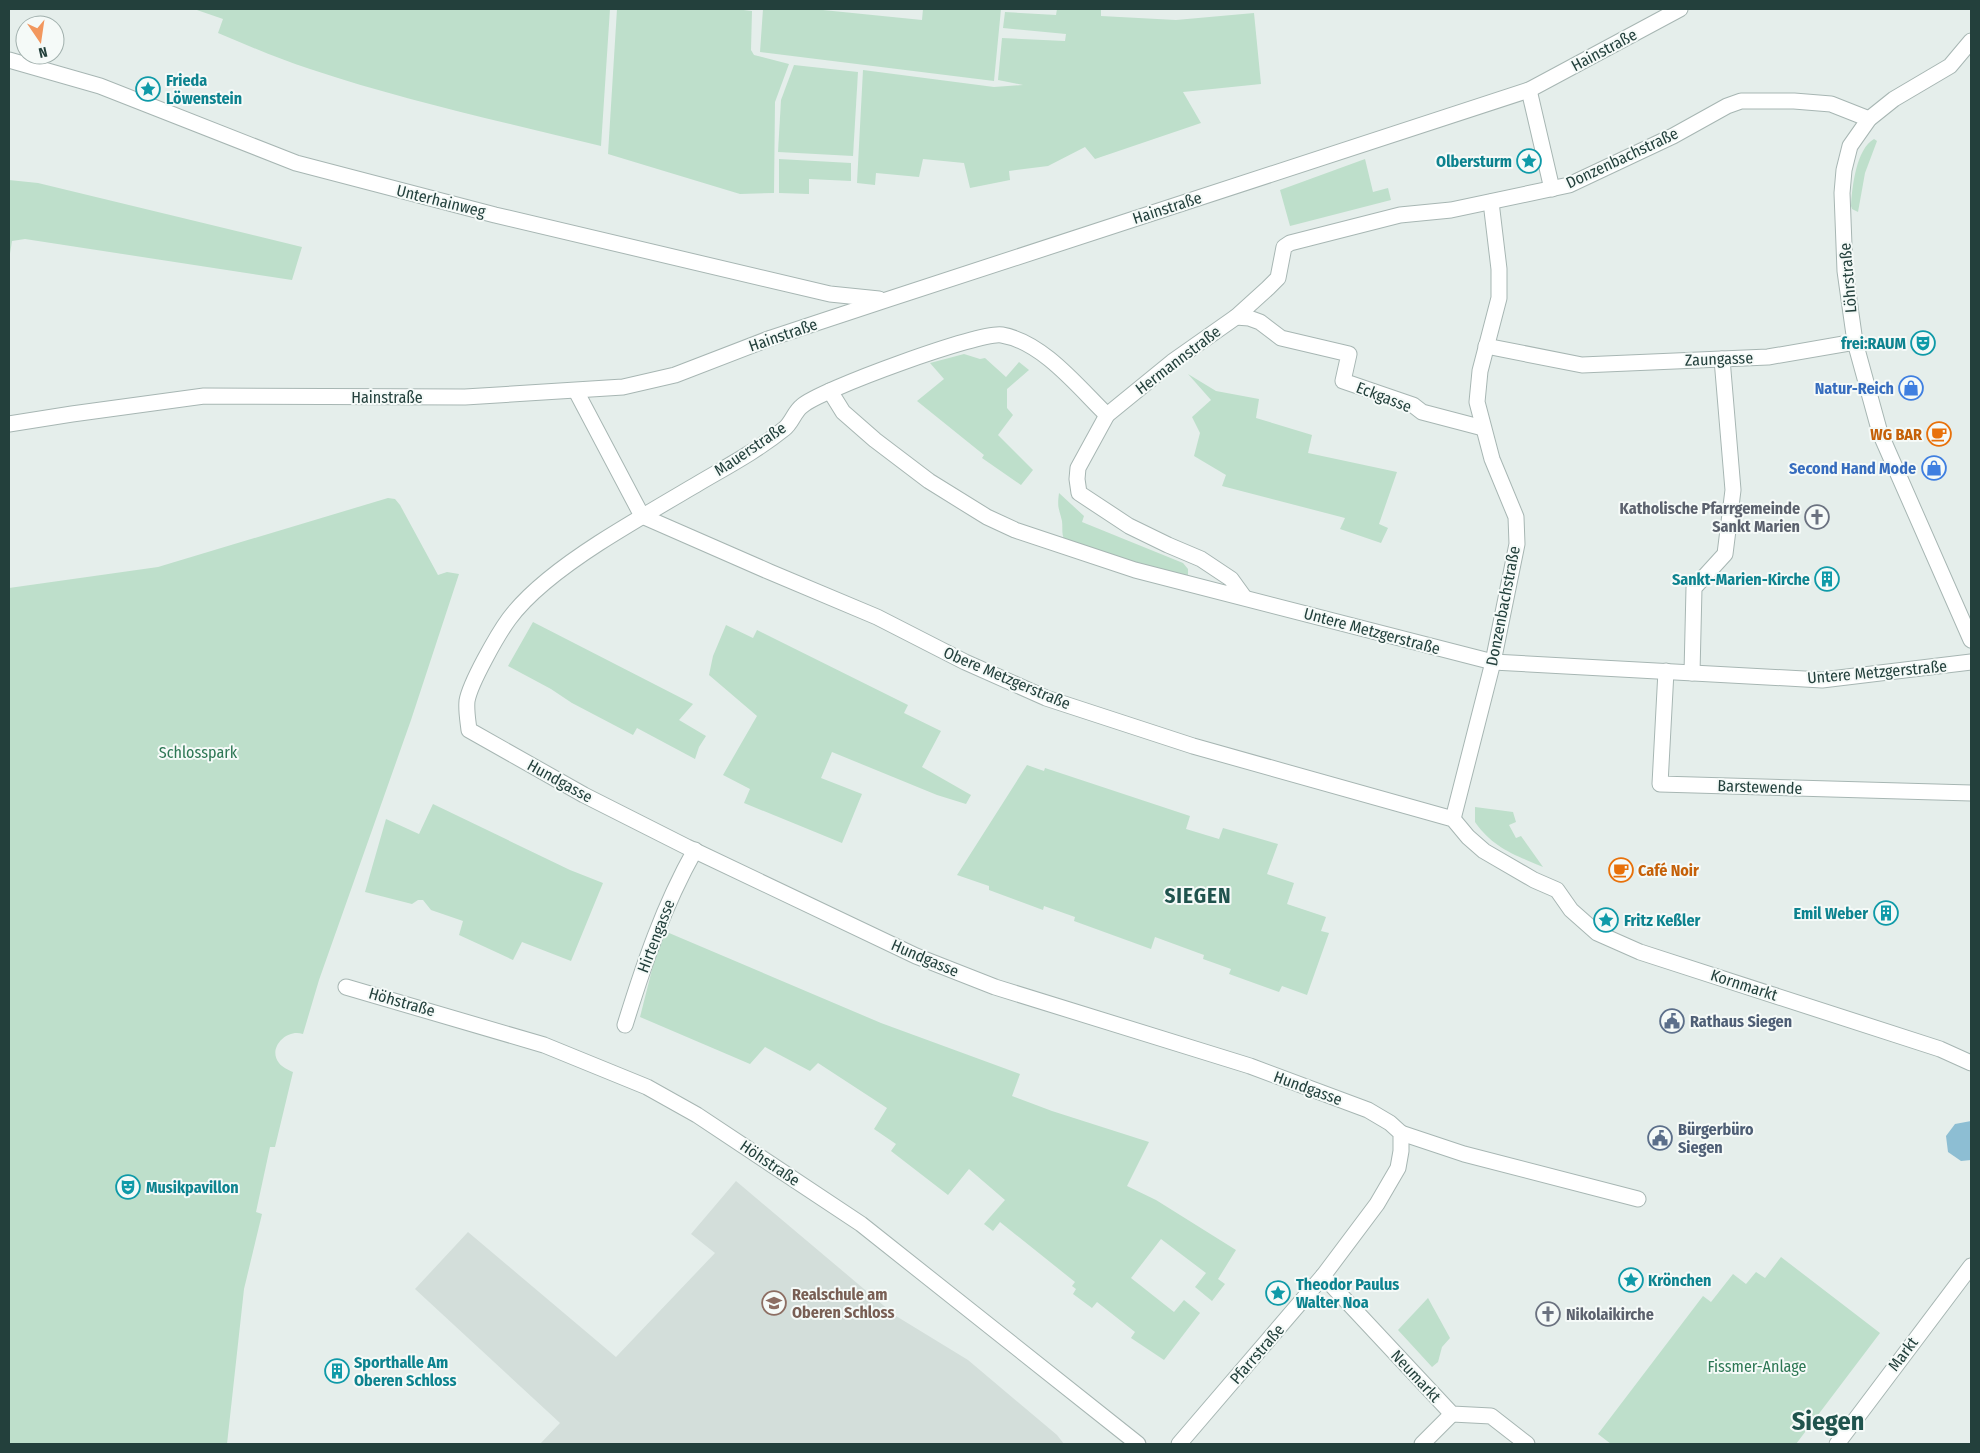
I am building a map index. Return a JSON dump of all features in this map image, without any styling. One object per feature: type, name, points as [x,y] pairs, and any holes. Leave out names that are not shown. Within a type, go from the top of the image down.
[{"type":"street","name":"Hainstraße","points":[[9,424],[204,396],[465,397],[623,387],[675,375],[772,338],[1528,90],[1680,9]]},
{"type":"street","name":"Löhrstraße","points":[[1971,41],[1950,66],[1894,99],[1869,119],[1850,146],[1844,170],[1842,193],[1846,271],[1855,342],[1885,447],[1971,640]]},
{"type":"street","name":"Unterhainweg","points":[[9,60],[100,86],[296,163],[495,215],[830,294],[886,300]]},
{"type":"street","points":[[1528,90],[1552,189]]},
{"type":"street","name":"Donzenbachstraße","points":[[1453,819],[1493,662],[1517,544],[1516,517],[1492,459],[1477,402],[1480,371],[1499,298],[1500,269],[1491,202],[1569,185],[1673,136],[1727,106],[1741,101],[1794,100],[1831,104],[1869,119]]},
{"type":"street","name":"Hermannstraße","points":[[1244,597],[1231,579],[1201,559],[1130,526],[1080,493],[1077,479],[1078,468],[1108,415],[1172,362],[1236,317],[1278,278],[1284,248],[1290,243],[1400,215],[1450,210],[1491,202]]},
{"type":"street","name":"Eckgasse","points":[[1236,317],[1260,322],[1281,338],[1349,354],[1343,381],[1413,406],[1422,412],[1483,428]]},
{"type":"street","name":"Mauerstraße","points":[[469,730],[467,700],[479,672],[510,619],[536,591],[566,564],[642,516],[748,454],[786,427],[802,405],[830,391],[933,351],[1001,334],[1024,342],[1046,356],[1108,415]]},
{"type":"street","name":"Zaungasse","points":[[1486,346],[1582,365],[1768,357],[1855,342]]},
{"type":"street","points":[[1692,673],[1694,588],[1725,554],[1732,490],[1722,359]]},
{"type":"street","points":[[576,391],[642,516]]},
{"type":"street","name":"Untere Metzgerstraße","points":[[830,391],[843,412],[875,440],[928,481],[987,517],[1015,530],[1135,570],[1493,662],[1822,680],[1971,662]]},
{"type":"street","name":"Obere Metzgerstraße","points":[[642,516],[877,617],[965,662],[1046,698],[1193,746],[1453,819]]},
{"type":"street","name":"Barstewende","points":[[1666,672],[1660,784],[1971,793]]},
{"type":"street","name":"Hundgasse","points":[[469,730],[584,795],[916,956],[995,987],[1250,1066],[1368,1110],[1390,1123],[1401,1133],[1464,1154],[1638,1199]]},
{"type":"street","name":"Kornmarkt","points":[[1453,819],[1468,837],[1484,851],[1534,880],[1557,890],[1571,910],[1597,932],[1640,952],[1940,1049],[1971,1063]]},
{"type":"street","name":"Hirtengasse","points":[[625,1026],[646,956],[675,886],[695,850]]},
{"type":"street","name":"Höhstraße","points":[[346,987],[544,1045],[647,1087],[697,1115],[861,1224],[1138,1444]]},
{"type":"street","name":"Pfarrstraße","points":[[1179,1444],[1323,1276],[1377,1204],[1398,1168],[1401,1151],[1401,1133]]},
{"type":"street","name":"Markt","points":[[1837,1444],[1971,1266]]},
{"type":"street","name":"Neumarkt","points":[[1323,1276],[1452,1414],[1491,1416],[1527,1444]]},
{"type":"street","points":[[1422,1444],[1452,1414]]},
{"type":"shaded area","name":"Realschule am Oberen Schloss","points":[[736,1181],[896,1316],[968,1360],[1057,1435],[1064,1444],[540,1444],[560,1423],[415,1289],[468,1232],[616,1357],[715,1253],[691,1234]]},
{"type":"green space","points":[[194,9],[610,9],[601,146],[418,101],[346,81],[298,65],[218,33],[223,19]]},
{"type":"green space","points":[[617,9],[735,9],[752,11],[751,50],[754,55],[789,64],[775,102],[774,193],[740,194],[608,154]]},
{"type":"green space","points":[[763,9],[813,9],[922,20],[923,9],[1001,9],[994,81],[760,52]]},
{"type":"green space","points":[[1057,9],[1101,9],[1101,16],[1176,20],[1254,13],[1261,84],[1183,92],[1201,123],[1095,159],[1085,147],[1048,166],[1009,171],[1010,180],[970,188],[964,163],[923,159],[919,177],[876,173],[875,185],[857,183],[863,70],[994,87],[1023,85],[998,80],[1002,38],[1065,41],[1066,34],[1003,28],[1005,12],[1056,15]]},
{"type":"green space","points":[[794,65],[858,72],[853,156],[778,152],[781,100]]},
{"type":"green space","points":[[1874,139],[1877,141],[1865,173],[1858,212],[1852,209],[1851,206],[1856,170],[1863,151]]},
{"type":"green space","points":[[779,159],[851,163],[851,181],[809,179],[809,194],[779,193]]},
{"type":"green space","points":[[1365,159],[1373,192],[1388,188],[1391,200],[1290,226],[1280,190]]},
{"type":"green space","points":[[9,180],[38,183],[302,247],[292,280],[25,239],[12,241],[9,260]]},
{"type":"green space","points":[[964,354],[980,359],[985,358],[1006,377],[1019,362],[1029,370],[1007,389],[1007,408],[1013,415],[998,435],[1033,470],[1021,485],[982,458],[984,455],[917,401],[944,379],[930,363]]},
{"type":"green space","points":[[1188,374],[1216,391],[1259,399],[1256,418],[1312,435],[1308,453],[1397,472],[1379,524],[1388,528],[1381,543],[1340,529],[1345,518],[1222,486],[1226,475],[1194,456],[1200,433],[1192,417],[1211,400]]},
{"type":"green space","points":[[1059,493],[1084,516],[1082,522],[1183,563],[1188,569],[1188,575],[1177,575],[1065,541],[1058,505]]},
{"type":"green space","name":"Schlosspark","points":[[388,498],[395,499],[400,505],[438,575],[447,572],[459,574],[411,720],[319,980],[303,1034],[291,1034],[285,1037],[280,1041],[275,1051],[279,1063],[293,1072],[275,1147],[270,1147],[256,1212],[262,1214],[244,1289],[227,1444],[9,1444],[9,588],[158,567]]},
{"type":"green space","points":[[533,622],[693,704],[679,720],[706,736],[699,747],[695,759],[637,728],[633,735],[508,666]]},
{"type":"green space","points":[[726,625],[753,638],[757,630],[908,705],[904,713],[941,731],[922,767],[971,795],[966,804],[937,795],[832,752],[821,778],[862,794],[842,843],[744,803],[750,789],[723,775],[757,716],[709,675],[713,656]]},
{"type":"green space","points":[[1027,765],[1044,771],[1045,768],[1190,816],[1186,829],[1219,839],[1223,828],[1278,844],[1267,874],[1294,883],[1287,904],[1326,917],[1321,931],[1329,933],[1307,995],[1282,986],[1279,992],[1229,974],[1231,969],[1203,959],[1204,955],[1155,937],[1151,949],[1074,921],[1075,917],[1044,906],[1043,910],[989,890],[989,886],[957,875]]},
{"type":"green space","points":[[433,804],[570,870],[603,883],[571,961],[522,942],[513,960],[459,935],[463,921],[431,910],[423,900],[418,900],[412,904],[365,892],[386,819],[419,834]]},
{"type":"green space","points":[[1475,807],[1513,812],[1516,822],[1509,825],[1516,838],[1521,836],[1543,867],[1505,850],[1489,838],[1475,822]]},
{"type":"green space","points":[[662,930],[881,1023],[1020,1074],[1012,1096],[1149,1142],[1127,1186],[1156,1200],[1236,1250],[1218,1279],[1225,1284],[1212,1301],[1195,1287],[1206,1273],[1161,1239],[1131,1278],[1174,1312],[1184,1300],[1200,1313],[1164,1360],[1131,1338],[1135,1332],[1097,1302],[1092,1308],[1073,1294],[1076,1289],[1072,1286],[1075,1282],[1000,1222],[993,1231],[984,1224],[1005,1200],[969,1169],[948,1195],[891,1151],[896,1144],[874,1129],[887,1108],[818,1063],[810,1071],[765,1047],[750,1064],[640,1017]]},
{"type":"green space","name":"Fissmer-Anlage","points":[[1781,1257],[1880,1333],[1796,1444],[1611,1444],[1598,1434],[1703,1296],[1711,1302],[1733,1274],[1746,1284],[1756,1272],[1765,1278]]},
{"type":"green space","points":[[1428,1298],[1450,1338],[1442,1347],[1438,1362],[1432,1367],[1398,1330]]},
{"type":"water","points":[[1971,1121],[1971,1160],[1961,1161],[1948,1152],[1946,1136],[1955,1124]]},
{"type":"place","name":"Frieda Löwenstein","points":[[148,89]]},
{"type":"place","name":"Olbersturm","points":[[1529,161]]},
{"type":"place","name":"frei:RAUM","points":[[1923,343]]},
{"type":"place","name":"Natur-Reich","points":[[1911,388]]},
{"type":"place","name":"WG BAR","points":[[1939,434]]},
{"type":"place","name":"Second Hand Mode","points":[[1934,468]]},
{"type":"place","name":"Katholische Pfarrgemeinde Sankt Marien","points":[[1817,517]]},
{"type":"place","name":"Sankt-Marien-Kirche","points":[[1827,579]]},
{"type":"place","name":"Café Noir","points":[[1621,870]]},
{"type":"place","name":"Emil Weber","points":[[1886,913]]},
{"type":"place","name":"Fritz Keßler","points":[[1606,920]]},
{"type":"place","name":"Rathaus Siegen","points":[[1672,1021]]},
{"type":"place","name":"Bürgerbüro Siegen","points":[[1660,1138]]},
{"type":"place","name":"Musikpavillon","points":[[128,1187]]},
{"type":"place","name":"Krönchen","points":[[1631,1280]]},
{"type":"place","name":"Theodor Paulus Walter Noa","points":[[1278,1293]]},
{"type":"place","name":"Realschule am Oberen Schloss","points":[[774,1303]]},
{"type":"place","name":"Nikolaikirche","points":[[1548,1314]]},
{"type":"place","name":"Sporthalle Am Oberen Schloss","points":[[337,1371]]},
{"type":"district","name":"SIEGEN","points":[[1198,896]]},
{"type":"district","name":"Siegen","points":[[1828,1421]]}]
